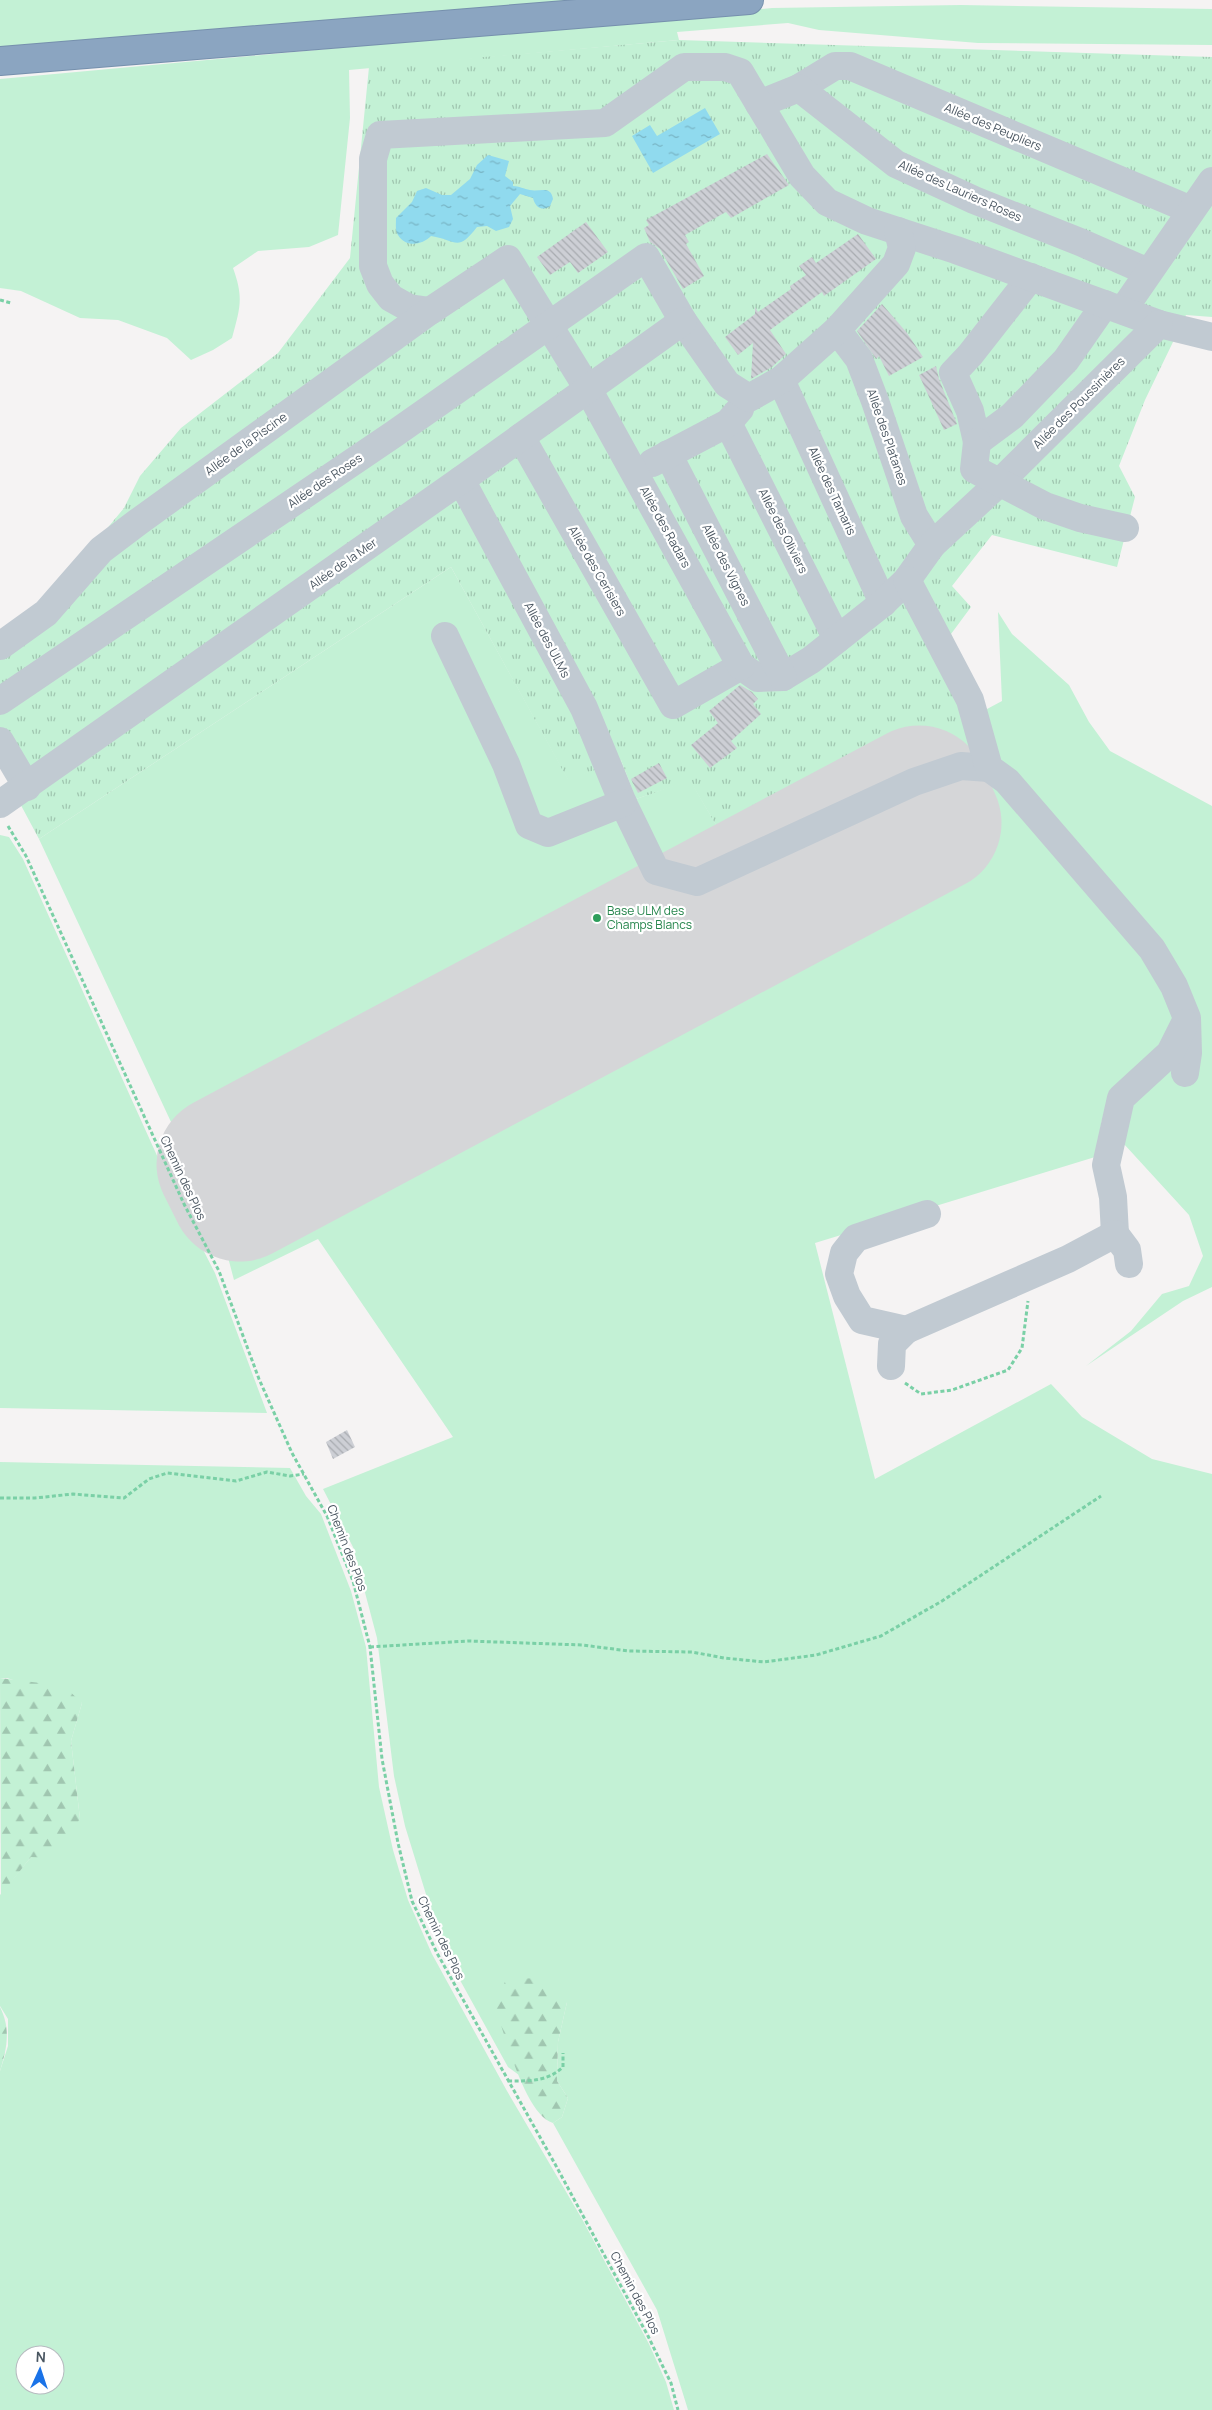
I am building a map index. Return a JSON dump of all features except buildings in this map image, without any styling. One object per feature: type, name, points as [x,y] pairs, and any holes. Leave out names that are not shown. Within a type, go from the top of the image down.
[{"type":"highway","points":[[0,61],[749,0]]},
{"type":"lane","name":"Allée des Peupliers","points":[[799,88],[835,66],[850,66],[1191,210]]},
{"type":"lane","points":[[430,312],[408,308],[391,298],[380,284],[373,266],[373,159],[380,135],[605,122],[684,67],[725,67],[740,72],[802,176],[827,202],[867,222],[1031,277],[1159,324],[1210,339]]},
{"type":"lane","points":[[759,104],[799,88]]},
{"type":"lane","name":"Allée des Lauriers Roses","points":[[799,88],[896,164],[974,200],[1080,242],[1148,272]]},
{"type":"lane","points":[[977,442],[1012,416],[1148,272],[1212,181]]},
{"type":"lane","points":[[635,472],[728,423],[749,398],[781,380],[837,330],[896,264],[902,248],[898,231]]},
{"type":"lane","name":"Allée des Roses","points":[[0,701],[394,434],[646,257],[684,321]]},
{"type":"lane","name":"Allée de la Piscine","points":[[0,646],[46,612],[101,550],[430,312],[508,259]]},
{"type":"lane","name":"Allée des Radars","points":[[508,259],[588,389],[741,666]]},
{"type":"lane","points":[[1031,277],[970,355],[953,373],[970,411],[977,442],[974,469],[1045,506],[1080,518],[1125,528]]},
{"type":"lane","points":[[684,321],[727,384],[749,398]]},
{"type":"lane","name":"Allée de la Mer","points":[[2,812],[27,787],[684,321]]},
{"type":"lane","name":"Allée des Poussinières","points":[[783,676],[811,660],[883,603],[907,580],[932,545],[999,483],[1159,324]]},
{"type":"lane","name":"Allée des Platanes","points":[[837,330],[859,359],[914,516],[932,545]]},
{"type":"lane","name":"Allée des Tamaris","points":[[781,380],[883,603]]},
{"type":"lane","name":"Allée des Oliviers","points":[[728,423],[838,639]]},
{"type":"lane","name":"Allée des Cerisiers","points":[[521,437],[673,705],[741,666]]},
{"type":"lane","name":"Allée des Vignes","points":[[668,454],[783,676]]},
{"type":"lane","name":"Allée des ULMs","points":[[462,480],[584,708],[623,803],[656,871],[697,882],[914,782],[962,766],[989,768]]},
{"type":"lane","points":[[907,580],[970,700],[989,768],[1007,781],[1152,949],[1174,986],[1187,1018],[1188,1052],[1185,1073]]},
{"type":"lane","points":[[445,636],[506,764],[529,825],[548,833],[623,803]]},
{"type":"lane","points":[[741,666],[758,678],[783,676]]},
{"type":"lane","points":[[0,741],[27,787]]},
{"type":"lane","points":[[1129,1264],[1126,1250],[1115,1234],[1113,1197],[1106,1165],[1121,1098],[1170,1053],[1187,1018]]},
{"type":"lane","points":[[906,1330],[862,1320],[847,1296],[839,1274],[844,1254],[856,1238],[927,1214]]},
{"type":"lane","points":[[891,1366],[892,1344],[906,1330],[1040,1271],[1115,1234]]},
{"type":"path","points":[[0,300],[11,302]]},
{"type":"path","name":"Chemin des Plos","points":[[2,812],[26,856],[184,1204],[219,1271],[259,1380],[304,1474],[327,1516],[353,1581],[370,1647],[382,1759],[398,1843],[412,1901],[437,1953],[555,2164],[648,2336],[671,2382],[678,2410]]},
{"type":"path","points":[[891,1366],[902,1381],[921,1394],[952,1390],[1008,1370],[1022,1348],[1025,1315],[1031,1289],[1040,1271]]},
{"type":"path","points":[[0,1498],[35,1498],[74,1494],[124,1498],[150,1479],[166,1473],[236,1480],[267,1472],[290,1476],[304,1474]]},
{"type":"path","points":[[370,1647],[468,1641],[582,1646],[629,1651],[692,1652],[724,1658],[764,1662],[816,1655],[881,1636],[942,1601],[1101,1496]]},
{"type":"path","points":[[508,2081],[536,2081],[554,2076],[563,2067],[563,2053]]},
{"type":"green space","points":[[0,0],[663,0],[0,55]]},
{"type":"green space","points":[[961,5],[1212,9],[1212,45],[978,43],[819,30],[788,23],[677,32],[679,40],[349,70],[350,118],[338,235],[309,247],[258,251],[233,268],[240,295],[237,319],[232,338],[213,350],[191,360],[167,338],[118,320],[80,318],[21,291],[0,288],[0,79],[772,8]]},
{"type":"green space","points":[[679,40],[1212,57],[1212,317],[1186,315],[1145,400],[1119,466],[1135,497],[1117,567],[992,535],[952,586],[971,607],[951,634],[986,711],[729,847],[690,781],[636,799],[621,760],[568,780],[451,567],[39,839],[0,766],[0,640],[86,554],[124,508],[140,476],[181,428],[278,353],[350,258],[369,67]]},
{"type":"green space","points":[[451,567],[568,779],[621,760],[636,799],[690,780],[729,847],[1002,701],[998,612],[1012,634],[1069,685],[1089,722],[1110,751],[1212,806],[1212,1287],[1183,1301],[1086,1366],[1131,1331],[1162,1294],[1189,1286],[1203,1256],[1189,1215],[1102,1120],[1095,1157],[815,1243],[875,1479],[1051,1384],[1082,1417],[1152,1459],[1212,1474],[1212,2410],[688,2410],[657,2310],[553,2123],[562,2117],[568,2098],[557,2081],[558,2042],[567,2002],[510,2047],[519,2075],[508,2067],[429,1924],[429,1904],[405,1826],[394,1776],[377,1638],[353,1547],[323,1489],[453,1437],[318,1239],[234,1280],[220,1227],[39,839]]},
{"type":"green space","points":[[0,835],[9,837],[23,859],[173,1191],[215,1273],[267,1413],[0,1408]]},
{"type":"green space","points":[[0,1462],[290,1468],[306,1496],[321,1514],[351,1591],[366,1647],[379,1787],[393,1850],[408,1900],[432,1954],[507,2091],[582,2219],[649,2344],[666,2382],[674,2410],[0,2410],[0,2071],[8,2046],[8,2019],[0,2006],[0,1895],[31,1857],[80,1819],[71,1741],[82,1703],[7,1678],[0,1678]]},
{"type":"green space","points":[[0,1678],[64,1686],[82,1703],[71,1741],[80,1819],[54,1858],[31,1857],[1,1895]]},
{"type":"green space","points":[[542,1978],[567,2002],[558,2042],[557,2081],[568,2098],[562,2117],[553,2123],[543,2117],[525,2090],[510,2053],[495,2007],[506,1979]]},
{"type":"green space","points":[[0,2007],[6,2023],[7,2039],[0,2071]]},
{"type":"water","points":[[705,108],[720,134],[653,173],[632,136],[650,125],[657,136]]},
{"type":"water","points":[[488,155],[509,161],[505,176],[513,182],[513,186],[550,192],[553,199],[550,206],[544,209],[539,208],[533,198],[520,194],[510,206],[513,219],[509,227],[496,231],[487,226],[477,227],[465,240],[456,243],[431,236],[414,244],[401,239],[396,232],[396,218],[412,202],[417,191],[426,188],[442,195],[451,195],[470,179],[477,165]]},
{"type":"runway","points":[[919,795],[932,823],[240,1192],[226,1164],[919,795]]},
{"type":"place","name":"Base ULM des Champs Blancs","points":[[597,918]]}]
